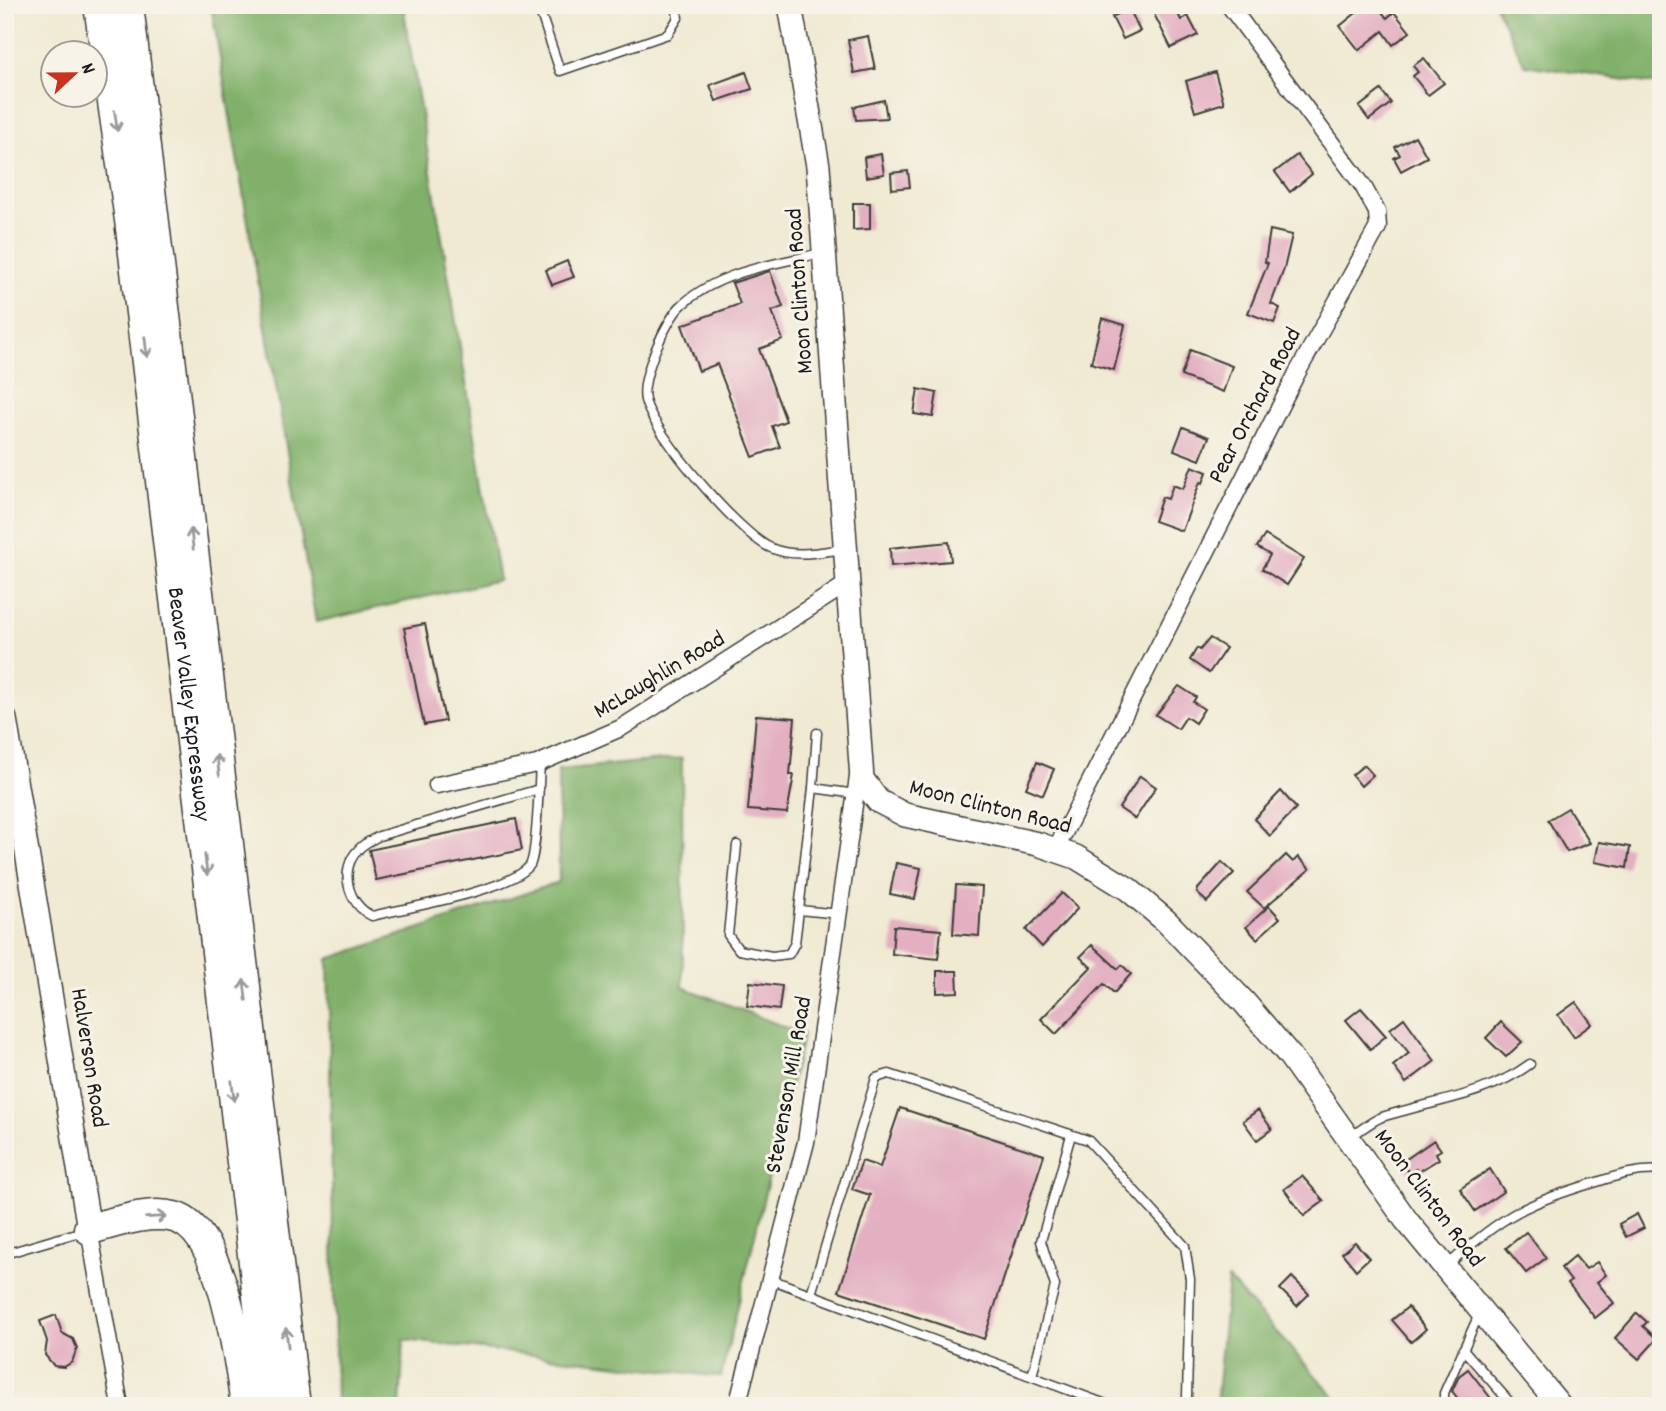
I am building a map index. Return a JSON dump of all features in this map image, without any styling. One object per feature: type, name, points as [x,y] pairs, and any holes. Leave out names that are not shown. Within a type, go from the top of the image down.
[{"type":"highway","name":"Beaver Valley Expressway","points":[[99,5],[134,247],[271,1406]]},
{"type":"highway","name":"Beaver Valley Expressway","points":[[128,5],[295,1406]]},
{"type":"highway","points":[[89,1229],[138,1218],[173,1216],[198,1233],[208,1250],[222,1288],[246,1406]]},
{"type":"street","name":"Moon Clinton Road","points":[[790,5],[811,118],[848,548],[859,768],[868,789],[892,810],[924,820],[1056,849],[1103,872],[1166,921],[1236,993],[1290,1056],[1406,1220],[1560,1406]]},
{"type":"street","name":"Pear Orchard Road","points":[[1056,849],[1296,375],[1378,227],[1377,212],[1363,186],[1229,5]]},
{"type":"street","name":"McLaughlin Road","points":[[437,785],[540,763],[643,717],[850,582]]},
{"type":"street","name":"Halverson Road","points":[[5,719],[120,1406]]},
{"type":"street","name":"Stevenson Mill Road","points":[[737,1406],[806,1142],[859,768]]},
{"type":"lane","points":[[538,5],[560,71],[668,34],[678,18],[676,5]]},
{"type":"lane","points":[[824,252],[744,271],[682,304],[665,327],[652,362],[644,398],[651,416],[706,491],[769,548],[788,553],[848,548]]},
{"type":"lane","points":[[737,845],[728,935],[739,950],[772,956],[789,954],[795,943],[817,733]]},
{"type":"lane","points":[[539,789],[379,836],[360,848],[352,858],[347,879],[354,902],[363,912],[372,916],[497,886],[521,873],[531,863],[539,789],[540,763]]},
{"type":"lane","points":[[813,788],[856,794]]},
{"type":"lane","points":[[799,910],[840,914]]},
{"type":"lane","points":[[1349,1138],[1380,1118],[1419,1109],[1493,1084],[1514,1076],[1530,1064]]},
{"type":"lane","points":[[811,1294],[876,1078],[888,1074],[1088,1140],[1185,1246],[1190,1279],[1187,1397],[1184,1406]]},
{"type":"lane","points":[[1032,1376],[1055,1286],[1041,1241],[1071,1135]]},
{"type":"lane","points":[[1446,1267],[1475,1239],[1510,1214],[1541,1199],[1623,1174],[1661,1171]]},
{"type":"lane","points":[[5,1254],[89,1229]]},
{"type":"lane","points":[[771,1279],[1111,1406]]},
{"type":"lane","points":[[1444,1406],[1444,1393],[1481,1309]]},
{"type":"lane","points":[[1463,1349],[1513,1406]]},
{"type":"green space","points":[[211,5],[403,5],[499,580],[316,622]]},
{"type":"green space","points":[[1495,5],[1661,5],[1661,85],[1525,65]]},
{"type":"green space","points":[[682,758],[683,987],[803,1034],[721,1377],[404,1340],[400,1406],[336,1406],[328,959],[559,882],[558,770]]},
{"type":"green space","points":[[1228,1279],[1343,1406],[1216,1406]]},
{"type":"building","points":[[1174,5],[1181,20],[1188,16],[1198,35],[1171,48],[1154,14]]},
{"type":"building","points":[[1366,5],[1376,5],[1387,18],[1394,12],[1410,32],[1393,45],[1383,31],[1359,50],[1340,26]]},
{"type":"building","points":[[1129,8],[1140,31],[1123,39],[1112,17]]},
{"type":"building","points":[[868,36],[875,69],[854,73],[848,40]]},
{"type":"building","points":[[1424,58],[1444,83],[1428,95],[1413,76],[1418,72],[1413,66]]},
{"type":"building","points":[[746,72],[752,89],[716,101],[710,85]]},
{"type":"building","points":[[1215,72],[1224,103],[1195,112],[1186,81]]},
{"type":"building","points":[[1381,90],[1391,103],[1369,120],[1359,107]]},
{"type":"building","points":[[884,100],[887,118],[856,120],[854,107]]},
{"type":"building","points":[[1415,136],[1427,157],[1401,171],[1394,158],[1400,155],[1395,147]]},
{"type":"building","points":[[881,154],[884,174],[866,177],[864,157]]},
{"type":"building","points":[[1297,155],[1312,174],[1290,192],[1275,172]]},
{"type":"building","points":[[908,171],[910,187],[892,189],[891,173]]},
{"type":"building","points":[[853,203],[870,203],[870,229],[853,230]]},
{"type":"building","points":[[1270,230],[1292,235],[1284,269],[1271,304],[1280,308],[1274,323],[1248,313],[1268,263],[1265,262]]},
{"type":"building","points":[[567,261],[574,277],[552,285],[546,270]]},
{"type":"building","points":[[770,271],[783,307],[772,311],[783,340],[759,349],[786,421],[772,426],[780,447],[753,457],[717,364],[699,371],[682,325],[740,304],[732,283]]},
{"type":"building","points":[[1102,318],[1125,325],[1114,370],[1091,363]]},
{"type":"building","points":[[1190,350],[1232,366],[1223,392],[1181,376]]},
{"type":"building","points":[[918,389],[937,393],[933,417],[914,414]]},
{"type":"building","points":[[1183,427],[1209,437],[1200,460],[1174,450]]},
{"type":"building","points":[[1192,466],[1207,472],[1203,483],[1200,482],[1182,531],[1154,521],[1162,497],[1168,499],[1173,485],[1183,489]]},
{"type":"building","points":[[1265,535],[1304,559],[1287,585],[1262,569],[1270,555],[1257,547]]},
{"type":"building","points":[[949,542],[951,561],[891,566],[890,548]]},
{"type":"building","points":[[425,624],[445,721],[424,725],[404,628]]},
{"type":"building","points":[[1210,638],[1226,648],[1209,673],[1190,660],[1197,648],[1200,650]]},
{"type":"building","points":[[1179,686],[1196,697],[1193,702],[1204,709],[1195,723],[1186,717],[1178,729],[1156,715]]},
{"type":"building","points":[[756,715],[795,718],[790,775],[794,775],[787,813],[748,810]]},
{"type":"building","points":[[1037,762],[1054,769],[1043,795],[1026,788]]},
{"type":"building","points":[[1364,765],[1373,775],[1361,786],[1352,775]]},
{"type":"building","points":[[1140,776],[1156,787],[1135,819],[1119,808]]},
{"type":"building","points":[[1281,791],[1296,808],[1270,836],[1254,819]]},
{"type":"building","points":[[1568,808],[1590,843],[1567,852],[1548,820]]},
{"type":"building","points":[[516,819],[522,850],[376,880],[369,850]]},
{"type":"building","points":[[1599,842],[1630,847],[1627,868],[1595,862]]},
{"type":"building","points":[[1286,855],[1293,862],[1298,857],[1310,869],[1264,908],[1247,892]]},
{"type":"building","points":[[1222,862],[1234,873],[1207,902],[1197,893],[1198,889]]},
{"type":"building","points":[[896,863],[921,868],[915,899],[890,894]]},
{"type":"building","points":[[956,885],[982,887],[979,936],[953,934]]},
{"type":"building","points":[[1062,893],[1078,908],[1042,947],[1026,930]]},
{"type":"building","points":[[1269,906],[1280,918],[1257,939],[1246,927]]},
{"type":"building","points":[[894,926],[941,930],[938,959],[892,954]]},
{"type":"building","points":[[1092,945],[1118,969],[1122,965],[1131,974],[1114,993],[1104,984],[1056,1034],[1041,1019],[1091,967],[1080,957]]},
{"type":"building","points":[[937,971],[957,971],[958,992],[937,993]]},
{"type":"building","points":[[750,982],[782,986],[779,1010],[747,1006]]},
{"type":"building","points":[[1576,1002],[1592,1024],[1574,1037],[1558,1015]]},
{"type":"building","points":[[1361,1008],[1386,1036],[1370,1049],[1346,1020]]},
{"type":"building","points":[[1404,1018],[1435,1061],[1406,1083],[1393,1066],[1409,1053],[1390,1029]]},
{"type":"building","points":[[1501,1022],[1522,1042],[1506,1057],[1486,1038]]},
{"type":"building","points":[[900,1108],[1044,1155],[984,1339],[839,1291],[870,1195],[852,1189],[862,1161],[880,1167]]},
{"type":"building","points":[[1258,1110],[1272,1129],[1257,1140],[1243,1121]]},
{"type":"building","points":[[1434,1140],[1441,1150],[1436,1153],[1439,1159],[1418,1172],[1416,1169],[1409,1173],[1402,1162]]},
{"type":"building","points":[[1490,1169],[1504,1191],[1475,1211],[1460,1189]]},
{"type":"building","points":[[1302,1176],[1324,1201],[1304,1216],[1284,1189]]},
{"type":"building","points":[[1637,1214],[1644,1228],[1626,1237],[1619,1224]]},
{"type":"building","points":[[1526,1232],[1546,1258],[1526,1273],[1506,1248]]},
{"type":"building","points":[[1355,1242],[1369,1258],[1356,1270],[1342,1253]]},
{"type":"building","points":[[1575,1256],[1586,1269],[1597,1262],[1606,1275],[1597,1282],[1614,1303],[1595,1318],[1568,1283],[1571,1281],[1561,1268]]},
{"type":"building","points":[[1292,1277],[1309,1294],[1297,1306],[1280,1289]]},
{"type":"building","points":[[1408,1307],[1426,1329],[1411,1342],[1392,1320]]},
{"type":"building","points":[[1637,1313],[1647,1322],[1643,1326],[1657,1339],[1639,1359],[1615,1338]]},
{"type":"building","points":[[56,1315],[62,1333],[73,1339],[77,1348],[72,1362],[64,1367],[54,1366],[45,1355],[47,1341],[40,1321]]},
{"type":"building","points":[[1468,1369],[1497,1406],[1464,1406],[1452,1391],[1459,1376]]}]
